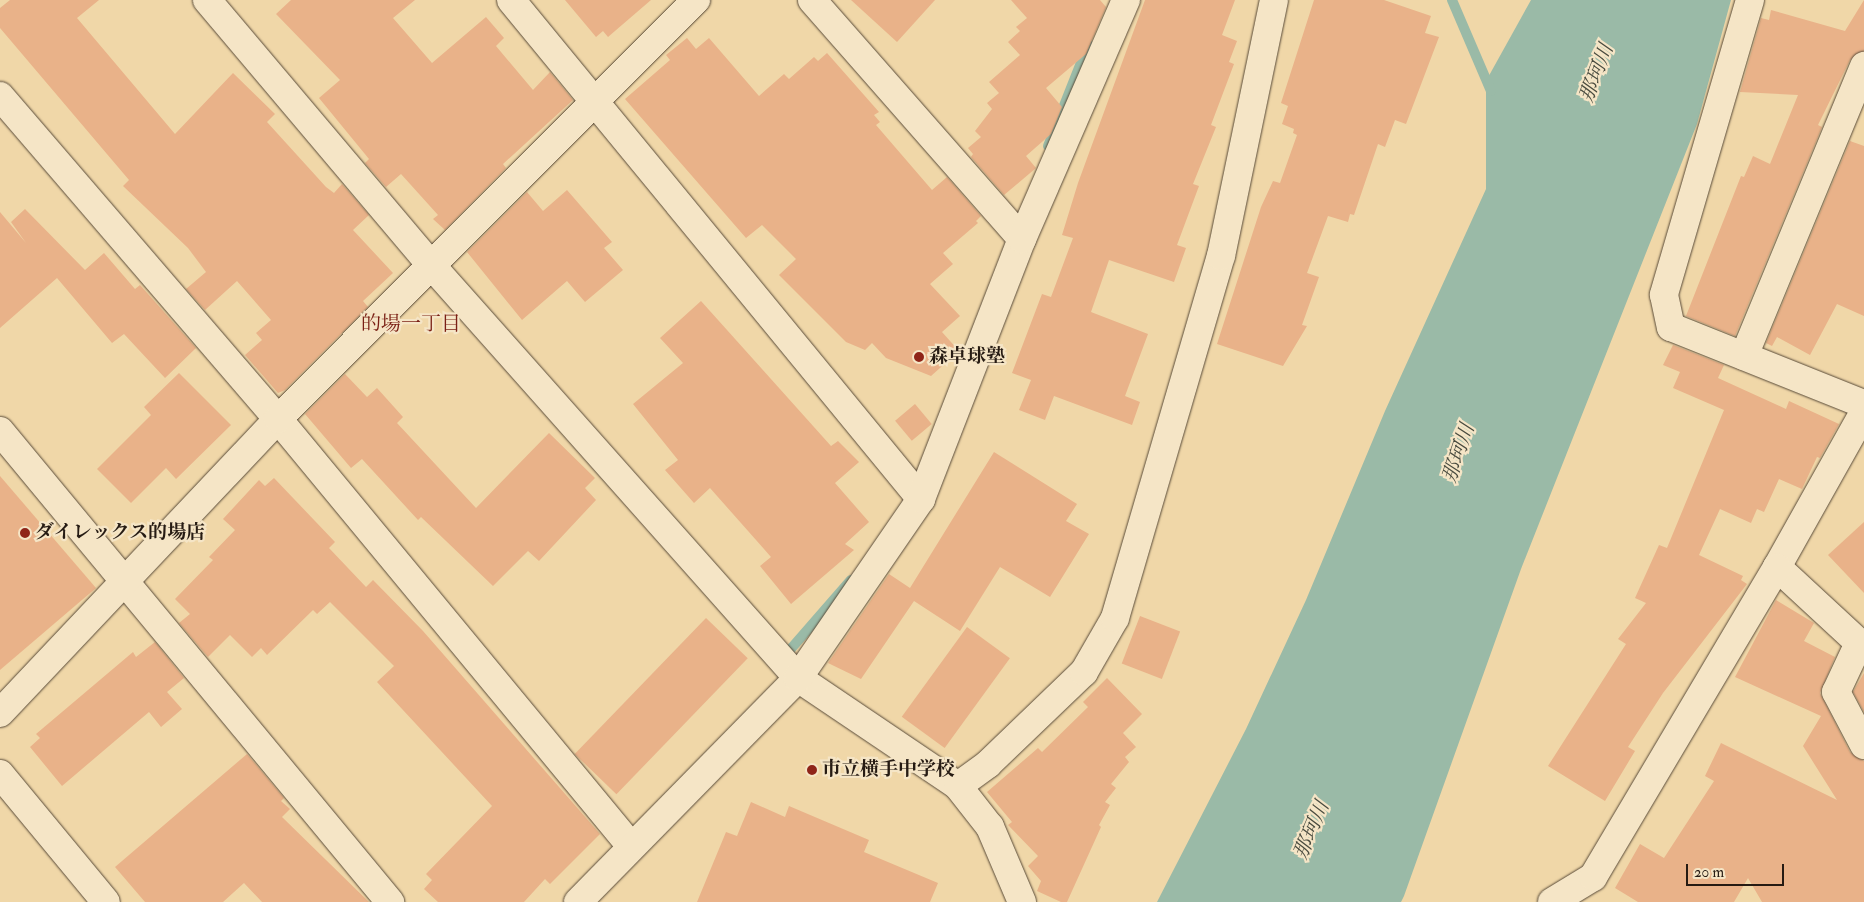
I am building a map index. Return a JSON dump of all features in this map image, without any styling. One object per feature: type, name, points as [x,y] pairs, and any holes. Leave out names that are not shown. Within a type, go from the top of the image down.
[{"type":"street","points":[[207,0],[432,266],[798,678],[958,786],[990,827],[1022,902]]},
{"type":"street","points":[[511,0],[921,499]]},
{"type":"street","points":[[0,713],[278,419],[432,266],[593,100],[696,0]]},
{"type":"street","points":[[812,0],[1022,238]]},
{"type":"street","points":[[578,902],[630,845],[798,678],[921,499],[1022,238],[1126,0]]},
{"type":"street","points":[[958,786],[988,764],[1084,672],[1115,618],[1221,256],[1274,0]]},
{"type":"street","points":[[1750,0],[1664,295],[1671,327],[1864,404]]},
{"type":"street","points":[[1744,356],[1864,66]]},
{"type":"street","points":[[0,96],[278,419],[630,845]]},
{"type":"street","points":[[1552,902],[1593,877],[1777,567],[1864,412]]},
{"type":"street","points":[[0,431],[390,902]]},
{"type":"street","points":[[1777,567],[1859,643],[1836,692],[1864,745]]},
{"type":"street","points":[[0,774],[106,902]]},
{"type":"water","name":"那珂川","points":[[1531,0],[1731,0],[1697,124],[1521,569],[1404,896],[1401,902],[1157,902],[1246,729],[1306,600],[1385,411],[1486,189],[1486,81]]},
{"type":"building","points":[[10,0],[99,0],[77,18],[175,134],[233,73],[275,114],[267,122],[326,187],[334,193],[342,184],[369,215],[353,230],[393,273],[363,301],[368,307],[285,390],[278,393],[245,355],[262,340],[256,333],[271,320],[237,281],[205,310],[186,289],[206,272],[188,248],[123,186],[129,180],[0,28],[0,8]]},
{"type":"building","points":[[291,0],[415,0],[393,18],[432,63],[486,17],[504,38],[496,46],[533,90],[550,72],[573,100],[503,164],[506,168],[445,230],[433,219],[438,215],[401,174],[386,187],[365,163],[369,159],[319,98],[340,80],[276,14]]},
{"type":"building","points":[[565,0],[651,0],[608,37],[603,31],[596,37]]},
{"type":"building","points":[[851,0],[935,0],[897,42]]},
{"type":"building","points":[[1011,0],[1100,0],[1106,7],[1086,54],[1046,88],[1062,107],[1051,134],[1026,156],[1036,168],[1004,195],[971,157],[973,154],[968,148],[981,137],[975,131],[992,109],[987,103],[999,93],[989,82],[1020,55],[1008,42],[1020,31],[1016,27],[1027,18]]},
{"type":"building","points":[[1145,0],[1235,0],[1222,35],[1237,41],[1229,62],[1234,64],[1211,125],[1216,127],[1193,184],[1199,186],[1177,245],[1186,248],[1174,282],[1109,260],[1091,312],[1148,334],[1125,396],[1140,402],[1132,425],[1054,396],[1045,420],[1019,410],[1031,380],[1012,373],[1042,294],[1051,297],[1073,238],[1062,235],[1078,183]]},
{"type":"building","points":[[1314,0],[1384,0],[1431,16],[1425,33],[1439,37],[1406,124],[1395,120],[1385,147],[1378,144],[1354,215],[1350,214],[1348,222],[1328,216],[1307,273],[1319,277],[1302,325],[1307,326],[1283,366],[1217,344],[1261,207],[1273,181],[1280,183],[1297,135],[1293,133],[1294,129],[1282,124],[1288,106],[1281,103]]},
{"type":"building","points":[[1864,0],[1864,51],[1850,60],[1818,125],[1822,127],[1735,336],[1686,316],[1741,176],[1744,177],[1753,156],[1770,164],[1798,95],[1740,92],[1761,18],[1769,20],[1771,10],[1845,31]]},
{"type":"building","points":[[687,38],[696,49],[709,38],[759,96],[784,74],[789,79],[814,57],[818,61],[827,53],[879,112],[874,115],[880,122],[876,125],[932,190],[947,177],[981,216],[976,221],[978,223],[943,253],[953,264],[930,284],[960,316],[942,332],[959,351],[931,376],[886,358],[872,343],[865,350],[846,342],[779,275],[796,259],[762,225],[746,238],[625,99],[670,60],[666,55]]},
{"type":"building","points":[[1850,141],[1864,146],[1864,316],[1837,304],[1810,355],[1777,337],[1772,346],[1766,343]]},
{"type":"building","points":[[567,190],[612,242],[604,248],[623,270],[585,302],[567,281],[522,320],[467,252],[527,192],[543,211]]},
{"type":"building","points":[[25,209],[85,270],[104,253],[135,289],[140,285],[196,348],[165,378],[124,334],[112,343],[57,278],[0,328],[0,212],[26,243],[11,222]]},
{"type":"building","points":[[701,301],[831,446],[838,441],[859,462],[835,483],[869,522],[845,544],[854,550],[791,604],[760,566],[771,557],[710,488],[694,503],[665,470],[678,460],[633,404],[683,363],[660,338]]},
{"type":"building","points":[[1673,345],[1724,365],[1718,378],[1786,409],[1789,401],[1839,424],[1820,458],[1817,457],[1802,489],[1779,479],[1764,512],[1757,509],[1751,523],[1720,509],[1699,555],[1743,576],[1741,580],[1747,584],[1663,693],[1628,747],[1635,751],[1605,801],[1548,766],[1626,644],[1618,639],[1646,603],[1635,598],[1659,545],[1667,548],[1724,410],[1673,388],[1680,372],[1663,365]]},
{"type":"building","points":[[179,373],[231,425],[176,479],[166,468],[131,503],[97,469],[151,415],[144,407]]},
{"type":"building","points":[[345,374],[367,397],[377,388],[403,417],[397,423],[476,508],[549,433],[595,478],[585,488],[596,500],[539,561],[528,551],[493,586],[421,517],[418,520],[362,459],[351,468],[305,414]]},
{"type":"building","points":[[915,404],[932,424],[912,441],[895,421]]},
{"type":"building","points":[[994,452],[1077,504],[1066,521],[1089,534],[1050,597],[1000,567],[960,631],[914,601],[861,679],[828,663],[889,574],[910,588]]},
{"type":"building","name":"ダイレックス的場店","points":[[0,476],[96,588],[0,670]]},
{"type":"building","points":[[274,478],[335,542],[329,548],[366,587],[373,580],[423,631],[600,834],[550,884],[545,879],[524,902],[438,902],[424,889],[432,880],[426,874],[492,806],[377,682],[394,666],[330,602],[317,614],[313,610],[267,655],[261,648],[252,657],[230,635],[208,657],[179,623],[190,614],[175,599],[213,560],[209,557],[235,530],[223,519],[259,480],[265,486]]},
{"type":"building","points":[[1864,522],[1864,593],[1828,555]]},
{"type":"building","points":[[1776,600],[1814,623],[1804,641],[1835,657],[1820,693],[1850,752],[1864,761],[1864,902],[1762,902],[1748,878],[1734,902],[1638,902],[1615,888],[1640,844],[1664,858],[1714,781],[1705,776],[1721,743],[1837,800],[1803,746],[1821,716],[1735,677]]},
{"type":"building","points":[[1140,616],[1180,631],[1162,679],[1122,664]]},
{"type":"building","points":[[706,618],[748,658],[616,794],[575,754]]},
{"type":"building","points":[[967,627],[1010,658],[945,748],[902,717]]},
{"type":"building","points":[[155,642],[184,678],[167,692],[182,709],[161,727],[149,712],[62,786],[30,747],[40,738],[36,734],[133,652],[136,657]]},
{"type":"building","points":[[1864,673],[1864,712],[1853,692]]},
{"type":"building","points":[[1107,678],[1142,714],[1123,733],[1136,747],[1125,757],[1129,762],[1111,784],[1116,788],[1105,802],[1110,805],[1099,825],[1101,827],[1067,902],[1061,902],[1037,891],[1041,881],[1028,866],[1038,856],[1008,825],[1012,822],[987,792],[1038,748],[1042,752],[1088,707],[1083,702]]},
{"type":"building","points":[[247,754],[284,798],[281,801],[290,809],[282,817],[369,902],[262,902],[244,883],[223,902],[145,902],[115,867]]},
{"type":"building","points":[[751,802],[785,817],[789,806],[869,840],[864,852],[938,883],[930,902],[697,902],[726,832],[737,836]]},
{"type":"waterway","points":[[1452,0],[1491,91]]},
{"type":"waterway","points":[[1048,146],[1088,45]]},
{"type":"waterway","points":[[782,659],[851,580]]},
{"type":"place","name":"森卓球塾","points":[[919,357]]},
{"type":"place","name":"ダイレックス的場店","points":[[25,533]]},
{"type":"place","name":"市立横手中学校","points":[[812,770]]},
{"type":"district","name":"的場一丁目","points":[[411,323]]}]
